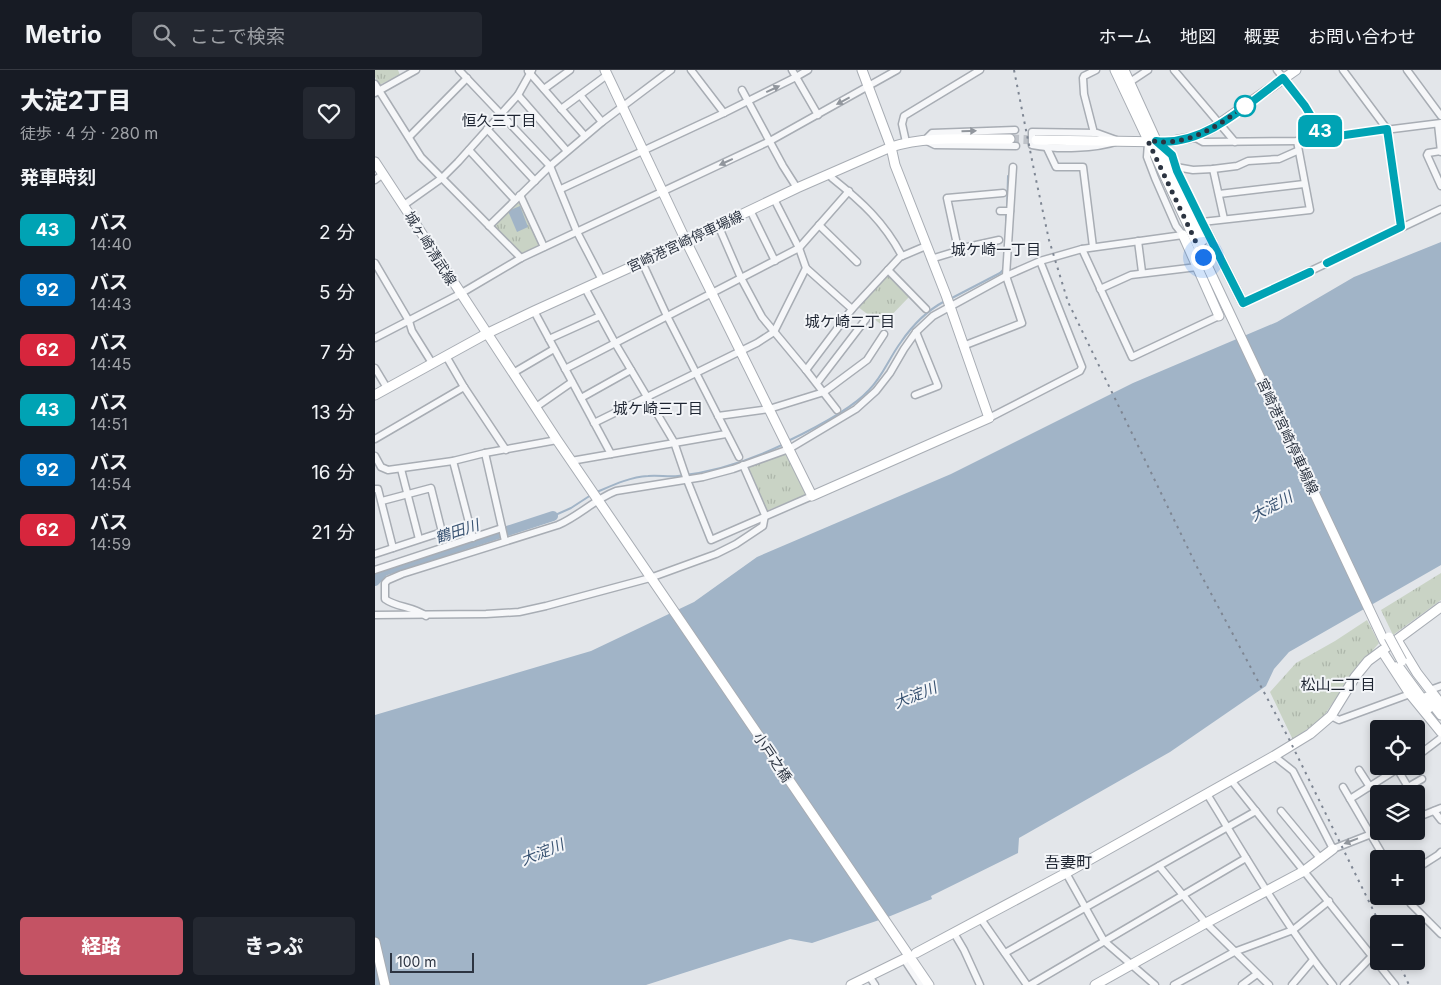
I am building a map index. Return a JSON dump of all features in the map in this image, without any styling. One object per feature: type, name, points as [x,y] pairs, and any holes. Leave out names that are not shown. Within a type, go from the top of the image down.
[{"type":"street","points":[[416,70],[404,73],[376,89],[421,157],[521,258]]},
{"type":"street","points":[[459,70],[550,166],[577,232],[603,280]]},
{"type":"street","points":[[544,89],[570,70]]},
{"type":"street","points":[[489,226],[567,151],[671,70]]},
{"type":"street","points":[[691,70],[724,113]]},
{"type":"street","points":[[792,70],[818,115]]},
{"type":"street","points":[[561,189],[724,113],[808,70]]},
{"type":"street","points":[[862,70],[891,147],[895,165],[946,296],[989,418]]},
{"type":"street","points":[[375,338],[460,294],[521,258],[770,141],[897,70]]},
{"type":"street","points":[[906,142],[902,124],[904,116],[979,70]]},
{"type":"street","points":[[1094,133],[1084,94],[1083,78],[1096,70]]},
{"type":"street","points":[[1115,70],[1152,141],[1172,155],[1202,222],[1243,303],[1441,209]]},
{"type":"street","points":[[1082,249],[1132,357],[1219,316],[1155,178],[1147,157],[1152,141],[1124,70]]},
{"type":"street","points":[[1129,82],[1148,70]]},
{"type":"street","points":[[1174,70],[1221,123],[1235,142]]},
{"type":"street","points":[[1277,70],[1305,106],[1324,138]]},
{"type":"street","points":[[1036,140],[1167,142],[1194,137],[1221,123],[1295,70]]},
{"type":"street","points":[[1343,70],[1387,129],[1401,227]]},
{"type":"street","points":[[1407,70],[1441,116]]},
{"type":"street","points":[[404,205],[442,178],[469,150],[518,95],[530,71],[585,136]]},
{"type":"street","points":[[561,108],[580,95],[606,72],[685,241],[812,496]]},
{"type":"street","points":[[409,137],[467,78]]},
{"type":"street","points":[[742,90],[797,188]]},
{"type":"street","points":[[518,95],[567,151]]},
{"type":"street","points":[[580,95],[602,122]]},
{"type":"street","points":[[1194,137],[1203,142],[1297,141],[1439,124],[1441,152],[1428,153],[1427,155],[1441,186]]},
{"type":"street","points":[[487,128],[535,181]]},
{"type":"street","points":[[925,140],[932,132],[1015,130]]},
{"type":"street","points":[[1032,132],[1094,133],[1119,141],[1105,146],[1047,148],[1033,144],[1032,132]]},
{"type":"street","name":"宮崎港宮崎停車場線","points":[[375,395],[486,334],[797,188],[891,147],[906,142],[925,140],[1013,143]]},
{"type":"street","name":"宮崎港宮崎停車場線","points":[[1152,141],[1384,641],[1441,724]]},
{"type":"street","points":[[1202,222],[1310,210],[1297,151],[1297,141]]},
{"type":"street","points":[[1047,148],[1056,167],[1083,167],[1093,247]]},
{"type":"street","points":[[469,150],[518,197],[544,247]]},
{"type":"street","points":[[1176,167],[1193,170],[1237,166],[1248,162],[1279,159],[1297,151]]},
{"type":"street","name":"城ヶ崎清武線","points":[[375,162],[486,334],[571,460]]},
{"type":"street","points":[[963,346],[1022,323],[1005,276],[1013,167]]},
{"type":"street","points":[[1213,169],[1224,219]]},
{"type":"street","points":[[831,173],[832,178],[849,191],[879,220],[893,239],[902,256]]},
{"type":"street","points":[[375,180],[383,174]]},
{"type":"street","points":[[1219,194],[1304,184]]},
{"type":"street","points":[[565,368],[799,248],[849,191]]},
{"type":"street","points":[[958,249],[947,198],[1003,193]]},
{"type":"street","points":[[774,199],[799,248],[806,268],[852,309]]},
{"type":"street","points":[[750,210],[775,261]]},
{"type":"street","points":[[1000,211],[1010,211]]},
{"type":"street","points":[[718,225],[741,278],[762,317],[807,370],[837,410]]},
{"type":"street","points":[[819,225],[857,262]]},
{"type":"street","points":[[426,616],[418,610],[390,603],[385,599],[385,583],[402,574],[558,525],[609,494],[626,489],[687,480],[743,465],[789,449],[856,409],[876,391],[916,332],[933,316],[1005,276],[1040,261],[1082,249],[1183,235]]},
{"type":"street","points":[[931,259],[955,252],[958,249],[999,240]]},
{"type":"street","points":[[1138,241],[1142,272]]},
{"type":"street","points":[[807,370],[852,309],[888,270],[902,256],[926,246]]},
{"type":"street","points":[[585,288],[615,343],[674,442],[711,540],[989,418],[1080,371],[1082,367],[1040,261]]},
{"type":"street","points":[[642,262],[695,373],[739,457]]},
{"type":"street","points":[[375,263],[432,363]]},
{"type":"street","points":[[1100,289],[1142,272],[1197,267]]},
{"type":"street","points":[[594,422],[741,351],[775,332],[806,268]]},
{"type":"street","points":[[888,270],[926,309]]},
{"type":"street","points":[[534,311],[611,454]]},
{"type":"street","points":[[549,339],[600,316]]},
{"type":"street","points":[[817,383],[866,319]]},
{"type":"street","points":[[915,395],[937,386],[916,332]]},
{"type":"street","points":[[718,416],[769,409],[824,392],[867,360],[884,334]]},
{"type":"street","points":[[513,373],[554,349]]},
{"type":"street","points":[[446,356],[464,387],[506,450]]},
{"type":"street","points":[[375,368],[387,388]]},
{"type":"street","points":[[581,398],[631,370]]},
{"type":"street","points":[[536,407],[573,382]]},
{"type":"street","points":[[375,439],[464,387]]},
{"type":"street","points":[[571,460],[726,434]]},
{"type":"street","points":[[375,456],[381,467],[388,470],[401,469],[453,462],[485,453],[557,440]]},
{"type":"street","points":[[485,453],[505,541]]},
{"type":"street","name":"小戸之橋","points":[[571,460],[929,985]]},
{"type":"street","points":[[453,462],[473,538]]},
{"type":"street","points":[[375,615],[426,616],[519,612],[652,580],[731,547],[763,526],[765,515],[743,465]]},
{"type":"street","points":[[401,469],[419,539]]},
{"type":"street","points":[[375,554],[442,532],[431,488],[382,501]]},
{"type":"street","points":[[375,489],[378,489],[382,501],[393,548]]},
{"type":"street","points":[[375,570],[502,528]]},
{"type":"street","points":[[1328,722],[1355,677],[1368,662],[1441,607]]},
{"type":"street","points":[[1397,640],[1407,658],[1441,704]]},
{"type":"street","points":[[1382,651],[1410,694],[1441,732]]},
{"type":"street","name":"宮崎港宮崎停車場線","points":[[1411,680],[1441,714]]},
{"type":"street","points":[[1430,690],[1441,686]]},
{"type":"street","points":[[916,953],[1066,873],[1207,794],[1274,756],[1328,722],[1339,720],[1410,694]]},
{"type":"street","points":[[1425,750],[1441,738]]},
{"type":"street","points":[[1274,756],[1293,771],[1333,848]]},
{"type":"street","points":[[1350,799],[1370,787],[1359,770]]},
{"type":"street","points":[[1373,785],[1389,775]]},
{"type":"street","points":[[1403,775],[1408,787],[1422,779]]},
{"type":"street","points":[[1231,780],[1370,951]]},
{"type":"street","points":[[1095,985],[1205,923],[1304,871],[1333,848],[1370,834],[1343,787]]},
{"type":"street","points":[[1207,794],[1267,892],[1313,960],[1333,985]]},
{"type":"street","points":[[1425,815],[1438,810],[1441,820]]},
{"type":"street","points":[[1005,953],[1256,811]]},
{"type":"street","points":[[1281,811],[1320,858]]},
{"type":"street","points":[[1425,864],[1441,852]]},
{"type":"street","points":[[981,919],[1029,985],[1246,858]]},
{"type":"street","points":[[1159,866],[1205,923],[1269,985]]},
{"type":"street","points":[[1066,873],[1104,941],[1155,985]]},
{"type":"street","points":[[1174,985],[1235,952],[1293,930],[1329,901]]},
{"type":"street","points":[[1412,905],[1441,934]]},
{"type":"street","points":[[954,933],[964,950],[979,985]]},
{"type":"street","points":[[375,942],[385,985]]},
{"type":"street","points":[[1343,985],[1370,958]]},
{"type":"street","points":[[853,985],[904,959],[921,985]]},
{"type":"street","points":[[1292,985],[1313,960]]},
{"type":"street","points":[[1384,970],[1395,985]]},
{"type":"street","points":[[1242,985],[1257,974]]},
{"type":"street","points":[[869,976],[875,985]]},
{"type":"green space","points":[[375,70],[398,70],[400,75],[379,85],[375,77]]},
{"type":"green space","points":[[517,201],[521,201],[540,246],[521,254],[493,225]]},
{"type":"green space","points":[[889,275],[910,296],[882,325],[858,307]]},
{"type":"green space","points":[[788,453],[808,494],[766,511],[747,468]]},
{"type":"green space","points":[[1441,573],[1441,600],[1393,635],[1381,610]]},
{"type":"green space","points":[[1367,620],[1379,643],[1354,672],[1323,717],[1293,740],[1270,692],[1296,663]]},
{"type":"water","points":[[520,206],[528,227],[517,232],[508,211]]},
{"type":"water","name":"大淀川","points":[[1441,242],[1441,565],[1289,652],[1274,669],[1266,686],[1170,752],[1019,838],[1018,853],[931,896],[932,899],[888,917],[812,943],[790,939],[646,985],[375,985],[375,715],[591,651],[694,602],[757,557],[951,474],[1133,383],[1277,322],[1354,277]]},
{"type":"waterway","points":[[1007,209],[1008,176]]},
{"type":"waterway","points":[[1006,214],[1006,231]]},
{"type":"waterway","points":[[950,299],[1000,273],[1004,269]]},
{"type":"waterway","points":[[788,441],[809,431],[852,405],[869,390],[910,330],[945,301]]},
{"type":"waterway","points":[[597,492],[635,478],[678,476],[719,468],[746,460],[784,444]]},
{"type":"waterway","points":[[553,516],[571,508],[591,495]]},
{"type":"waterway","name":"鶴田川","points":[[375,581],[384,571],[553,516]]},
{"type":"tunnel","points":[[1010,139],[1036,140]]},
{"type":"railway","points":[[1014,70],[1049,240],[1068,302],[1199,571],[1288,737],[1376,915]]},
{"type":"railway","points":[[1402,970],[1409,985]]},
{"type":"bus line","name":"43","points":[[1310,272],[1243,303],[1177,171],[1172,155],[1156,141],[1181,140],[1204,133],[1221,123],[1283,78],[1305,106],[1324,138],[1387,129],[1401,227],[1327,263]]},
{"type":"district","name":"恒久三丁目","points":[[499,120]]},
{"type":"district","name":"城ケ崎一丁目","points":[[996,249]]},
{"type":"district","name":"城ケ崎二丁目","points":[[850,321]]},
{"type":"district","name":"城ケ崎三丁目","points":[[658,408]]},
{"type":"district","name":"松山二丁目","points":[[1338,684]]},
{"type":"district","name":"吾妻町","points":[[1068,862]]},
{"type":"route","points":[[1203,257],[1148,141],[1167,142],[1194,137],[1213,128],[1245,106]]}]
